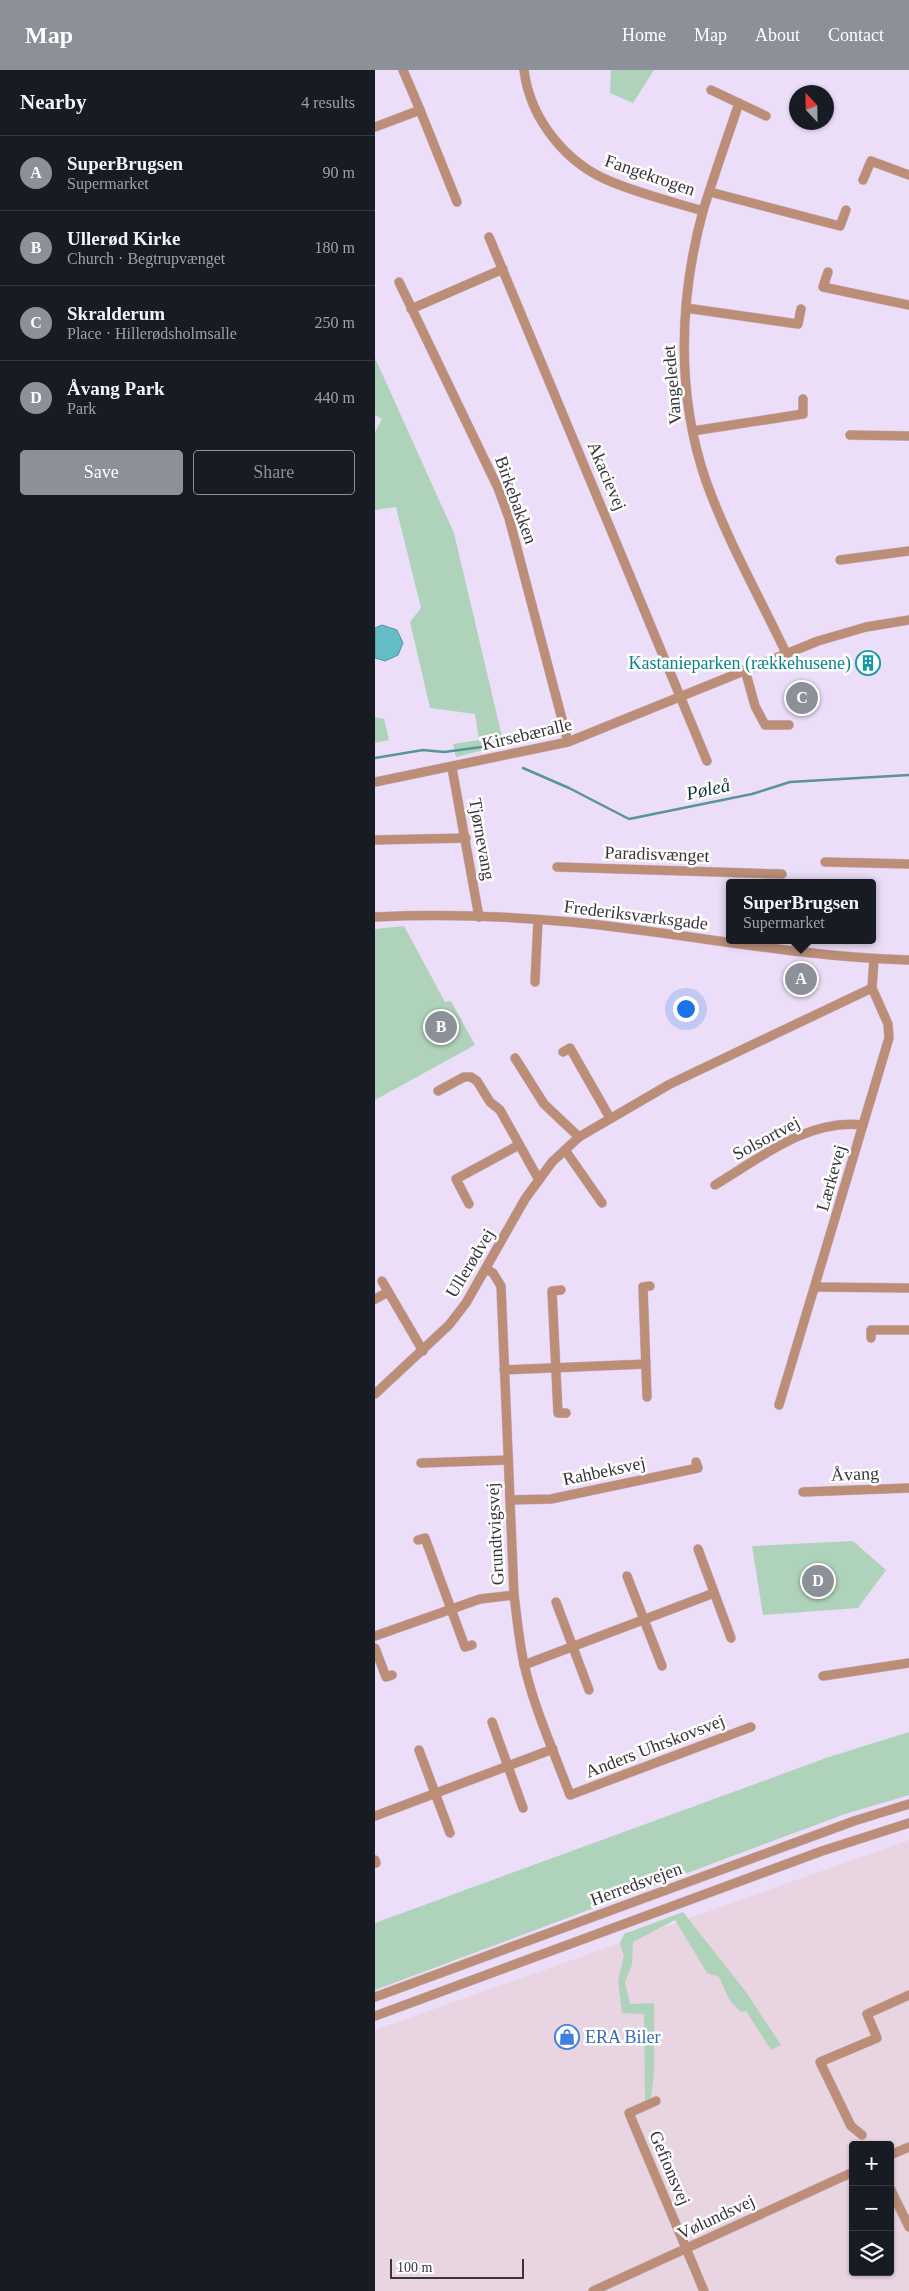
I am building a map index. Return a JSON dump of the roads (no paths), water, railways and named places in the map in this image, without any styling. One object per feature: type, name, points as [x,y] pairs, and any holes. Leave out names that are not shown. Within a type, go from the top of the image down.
[{"type":"street","points":[[403,70],[457,202]]},
{"type":"street","name":"Fangekrogen","points":[[524,70],[529,94],[545,128],[575,160],[592,173],[612,182],[703,211]]},
{"type":"street","points":[[711,90],[766,116]]},
{"type":"street","name":"Vangeledet","points":[[739,103],[703,211],[691,270],[686,308],[685,370],[693,431],[706,479],[716,506],[785,653]]},
{"type":"street","points":[[375,127],[420,110]]},
{"type":"street","points":[[863,180],[871,162],[909,175]]},
{"type":"street","points":[[710,192],[840,226],[846,210]]},
{"type":"street","name":"Akacievej","points":[[489,237],[681,696]]},
{"type":"street","points":[[411,309],[503,269]]},
{"type":"street","points":[[828,272],[823,288],[909,305]]},
{"type":"street","name":"Birkebakken","points":[[399,282],[498,488],[509,518],[568,742]]},
{"type":"street","points":[[686,308],[798,324],[801,309]]},
{"type":"street","points":[[693,431],[803,414],[803,399]]},
{"type":"street","points":[[850,435],[909,436]]},
{"type":"street","points":[[840,560],[909,551]]},
{"type":"street","name":"Kirsebæralle","points":[[375,782],[452,768],[568,742],[825,638],[866,627],[909,620]]},
{"type":"street","points":[[745,670],[755,706],[765,725],[789,725]]},
{"type":"street","points":[[681,696],[707,761]]},
{"type":"street","name":"Tjørnevang","points":[[452,768],[479,917]]},
{"type":"street","points":[[375,840],[466,838]]},
{"type":"street","points":[[825,862],[909,864]]},
{"type":"street","name":"Paradisvænget","points":[[557,867],[756,878],[782,874]]},
{"type":"street","name":"Frederiksværksgade","points":[[375,917],[479,917],[571,922],[726,940]]},
{"type":"street","name":"Frederiksværksgade","points":[[535,982],[538,920]]},
{"type":"street","name":"Frederiksværksgade","points":[[761,944],[874,959],[909,960]]},
{"type":"street","points":[[871,988],[874,959]]},
{"type":"street","name":"Ullerødvej","points":[[375,1394],[449,1325],[466,1303],[525,1199],[552,1162],[579,1137],[670,1084],[871,988]]},
{"type":"street","name":"Lærkevej","points":[[779,1405],[889,1038],[888,1024],[871,988]]},
{"type":"street","points":[[563,1052],[570,1048],[610,1118]]},
{"type":"street","points":[[515,1058],[544,1104],[579,1137]]},
{"type":"street","points":[[438,1091],[464,1077],[471,1077],[477,1081],[490,1102],[500,1110],[539,1180]]},
{"type":"street","name":"Solsortvej","points":[[715,1185],[799,1135],[843,1124],[863,1125]]},
{"type":"street","points":[[469,1204],[456,1179],[519,1145]]},
{"type":"street","points":[[565,1150],[595,1189],[602,1203]]},
{"type":"street","name":"Grundtvigsvej","points":[[486,1269],[493,1273],[501,1286],[514,1595],[524,1665],[570,1795]]},
{"type":"street","points":[[382,1281],[423,1351]]},
{"type":"street","points":[[647,1396],[643,1287],[649,1286]]},
{"type":"street","points":[[815,1287],[909,1288]]},
{"type":"street","points":[[561,1290],[552,1290],[558,1413],[566,1412]]},
{"type":"street","points":[[375,1299],[388,1292]]},
{"type":"street","points":[[871,1338],[871,1330],[909,1330]]},
{"type":"street","points":[[505,1370],[646,1364]]},
{"type":"street","points":[[421,1463],[508,1460]]},
{"type":"street","name":"Rahbeksvej","points":[[510,1500],[551,1499],[698,1468],[697,1462]]},
{"type":"street","name":"Åvang","points":[[803,1492],[909,1488]]},
{"type":"street","points":[[418,1540],[425,1538],[465,1647],[472,1645]]},
{"type":"street","points":[[697,1550],[731,1638]]},
{"type":"street","points":[[627,1576],[661,1666]]},
{"type":"street","points":[[524,1665],[714,1594]]},
{"type":"street","points":[[375,1636],[480,1599],[514,1595]]},
{"type":"street","points":[[556,1602],[589,1690]]},
{"type":"street","points":[[375,1648],[386,1677],[392,1675]]},
{"type":"street","points":[[823,1676],[909,1664]]},
{"type":"street","points":[[492,1722],[523,1808]]},
{"type":"street","name":"Anders Uhrskovsvej","points":[[570,1795],[751,1727]]},
{"type":"street","points":[[375,1816],[553,1749]]},
{"type":"street","points":[[419,1750],[450,1832]]},
{"type":"street","name":"Herredsvejen","points":[[375,1997],[844,1824],[909,1804]]},
{"type":"street","name":"Herredsvejen","points":[[375,2016],[812,1855],[909,1823]]},
{"type":"street","points":[[862,2135],[851,2126],[820,2062],[877,2038],[867,2014],[909,1995]]},
{"type":"street","name":"Gefionsvej","points":[[656,2101],[629,2113],[705,2291]]},
{"type":"street","points":[[894,2153],[909,2147]]},
{"type":"street","name":"Vølundsvej","points":[[593,2291],[849,2174]]},
{"type":"street","points":[[894,2196],[909,2227]]},
{"type":"waterway","name":"Pøleå","points":[[375,758],[423,750],[444,752],[489,746]]},
{"type":"waterway","name":"Pøleå","points":[[523,768],[569,788],[629,819],[752,794],[790,782],[909,775]]},
{"type":"place","name":"Kastanieparken (rækkehusene)","points":[[868,663]]},
{"type":"place","name":"Skralderum","points":[[802,698]]},
{"type":"place","name":"SuperBrugsen","points":[[801,979]]},
{"type":"place","name":"Ullerød Kirke","points":[[441,1027]]},
{"type":"place","name":"Åvang Park","points":[[818,1581]]},
{"type":"place","name":"ERA Biler","points":[[567,2037]]}]
